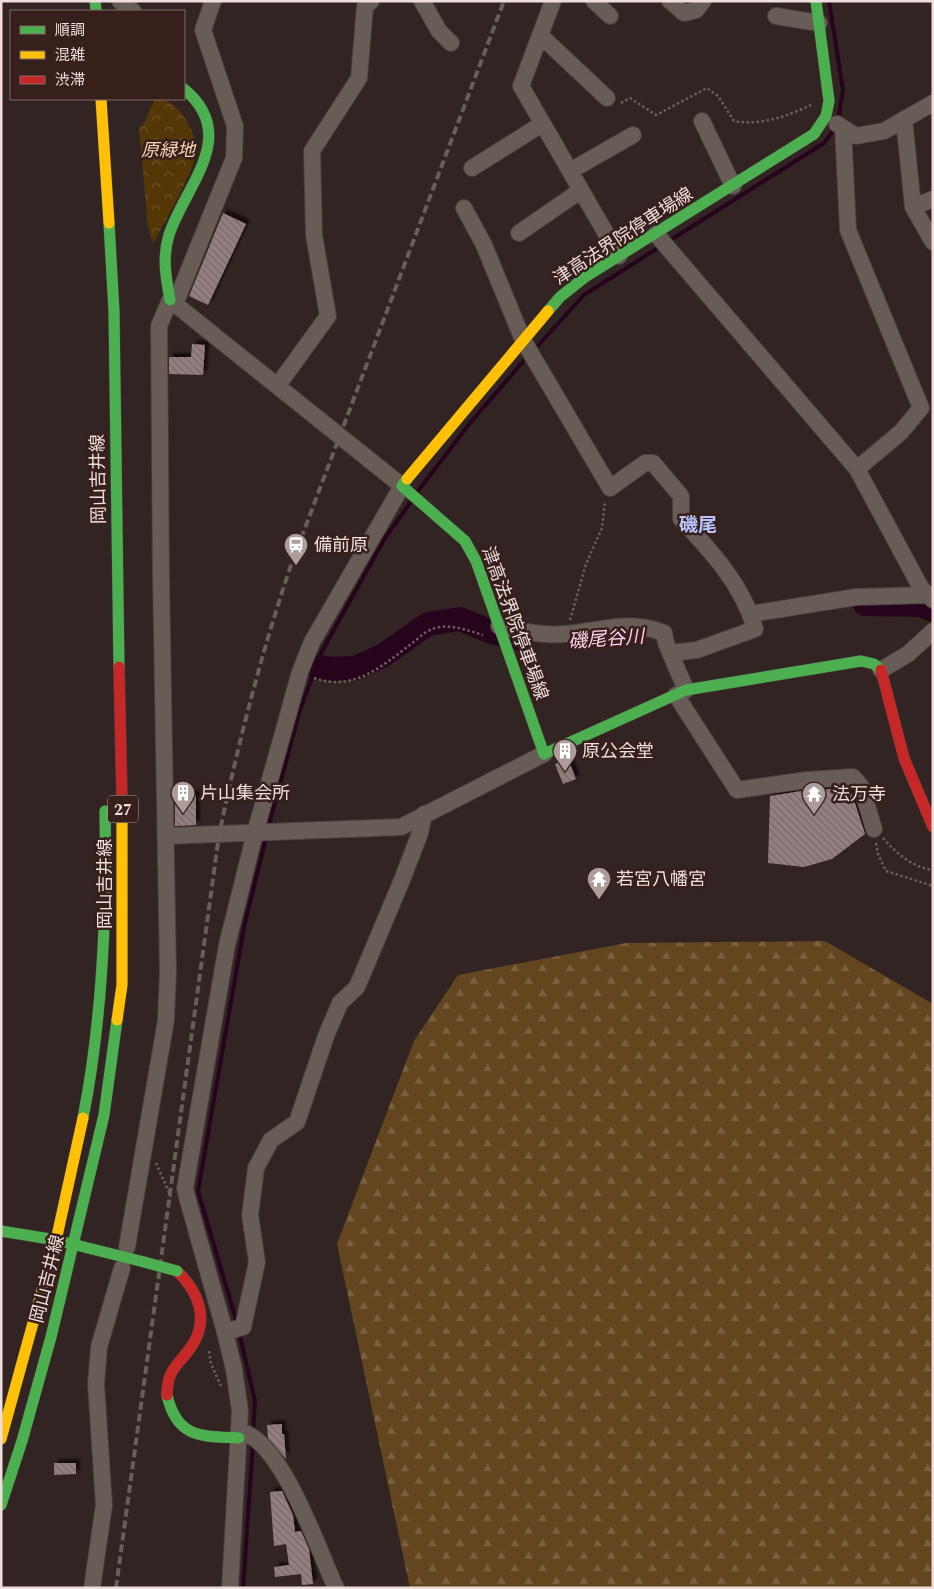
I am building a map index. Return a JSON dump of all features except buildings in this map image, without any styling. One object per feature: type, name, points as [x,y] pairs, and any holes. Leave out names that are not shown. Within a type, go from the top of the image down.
[{"type":"main road","points":[[816,1],[834,118]]},
{"type":"main road","points":[[172,302],[165,250],[206,159],[210,141],[207,124],[201,110],[185,90]]},
{"type":"main road","name":"岡山吉井線","points":[[98,234],[100,100]]},
{"type":"main road","name":"岡山吉井線","points":[[1,1505],[22,1441],[74,1244],[104,1115],[122,985],[123,827],[115,502],[114,311],[100,100]]},
{"type":"main road","name":"津高法界院停車場線","points":[[544,754],[476,561],[466,541],[405,488],[529,348],[560,296],[619,256],[661,240],[733,186],[814,134],[834,118]]},
{"type":"main road","points":[[544,754],[681,693],[861,661],[870,662],[881,670],[904,758],[933,827]]},
{"type":"main road","name":"岡山吉井線","points":[[1,1439],[32,1335],[56,1240],[84,1112],[101,983],[105,799]]},
{"type":"main road","points":[[1,1231],[56,1240],[144,1262],[177,1271],[188,1280],[197,1293],[201,1308],[198,1334],[169,1375],[168,1398],[171,1409],[186,1428],[205,1437],[242,1434]]},
{"type":"street","points":[[120,1],[131,10]]},
{"type":"street","points":[[127,1247],[166,1020],[168,972],[161,578],[159,326],[172,302],[234,158],[235,126],[203,30],[213,1]]},
{"type":"street","points":[[278,385],[328,316],[314,235],[312,151],[359,78],[365,6],[371,1]]},
{"type":"street","points":[[422,1],[439,30],[451,43]]},
{"type":"street","points":[[553,1],[521,86],[619,256]]},
{"type":"street","points":[[594,1],[610,16]]},
{"type":"street","points":[[670,1],[684,13],[696,10],[703,1]]},
{"type":"street","points":[[776,16],[819,22]]},
{"type":"street","points":[[540,35],[607,98]]},
{"type":"street","points":[[834,118],[856,136],[884,131],[933,103]]},
{"type":"street","points":[[834,118],[848,230],[921,408],[901,432],[857,468]]},
{"type":"street","points":[[904,119],[913,207],[933,242]]},
{"type":"street","points":[[702,121],[733,186]]},
{"type":"street","points":[[472,168],[542,124]]},
{"type":"street","points":[[570,171],[633,135]]},
{"type":"street","points":[[519,233],[580,191]]},
{"type":"street","points":[[913,207],[933,199]]},
{"type":"street","points":[[464,208],[484,245],[529,348],[610,488],[645,463],[653,463],[681,496],[681,519],[720,560],[755,628],[697,650],[667,644]]},
{"type":"street","points":[[661,240],[857,468],[922,588],[930,598]]},
{"type":"street","points":[[172,302],[405,488],[312,642],[300,672],[263,832],[223,962],[185,1188],[234,1329]]},
{"type":"street","points":[[752,620],[837,600],[930,598]]},
{"type":"street","points":[[501,632],[566,634],[630,625],[647,626],[664,633],[681,693],[737,790],[807,780],[853,776],[861,786],[874,829]]},
{"type":"street","points":[[881,670],[908,654],[933,631]]},
{"type":"street","points":[[166,836],[401,827],[544,754]]},
{"type":"street","points":[[230,1588],[242,1434],[234,1369],[234,1329],[257,1262],[250,1215],[256,1168],[271,1140],[297,1122],[326,1036],[340,1003],[357,987],[402,880],[420,833],[424,814]]},
{"type":"street","points":[[92,1588],[104,1505],[96,1384],[99,1347],[122,1268]]},
{"type":"street","points":[[242,1434],[260,1441],[277,1462],[295,1493],[336,1588]]},
{"type":"path","points":[[607,98],[620,104],[630,98],[656,115],[708,88],[718,96],[734,121],[747,123],[792,114],[814,103],[834,118]]},
{"type":"path","points":[[566,634],[586,564],[602,528],[606,498],[610,488]]},
{"type":"path","points":[[316,678],[330,684],[361,678],[388,662],[430,630],[453,627],[501,632]]},
{"type":"path","points":[[874,829],[896,853],[921,868],[933,870]]},
{"type":"path","points":[[874,829],[878,854],[886,870],[933,886]]},
{"type":"green space","name":"原緑地","points":[[155,100],[163,100],[170,103],[181,113],[192,131],[196,152],[195,160],[185,184],[153,244],[148,226],[139,127],[143,125]]},
{"type":"green space","points":[[825,941],[933,1004],[933,1588],[410,1588],[337,1244],[414,1041],[458,975],[626,943]]},
{"type":"waterway","points":[[829,1],[843,90],[838,121]]},
{"type":"waterway","points":[[669,241],[824,143],[836,127]]},
{"type":"waterway","points":[[534,350],[584,295],[661,246]]},
{"type":"waterway","points":[[418,491],[470,423],[527,357]]},
{"type":"waterway","points":[[268,828],[300,710],[321,653],[385,538],[410,503]]},
{"type":"waterway","name":"磯尾谷川","points":[[865,604],[921,605],[933,610]]},
{"type":"waterway","name":"磯尾谷川","points":[[316,667],[332,669],[355,668],[382,656],[428,624],[460,619],[494,633],[519,638]]},
{"type":"waterway","points":[[237,1323],[198,1191],[244,927],[266,838]]},
{"type":"waterway","points":[[239,1332],[255,1401],[253,1433]]},
{"type":"waterway","points":[[243,1588],[253,1443]]},
{"type":"railway","points":[[116,1588],[219,835],[242,733],[291,565],[504,1]]},
{"type":"traffic: fast","points":[[95,1],[96,10]]},
{"type":"traffic: fast","points":[[548,311],[560,297],[585,277],[814,134],[826,116],[829,101],[816,1]]},
{"type":"traffic: fast","points":[[170,300],[165,268],[167,243],[176,217],[204,162],[208,143],[208,125],[200,107],[185,90]]},
{"type":"traffic: fast","points":[[109,223],[114,311],[119,667]]},
{"type":"traffic: fast","points":[[407,479],[402,486],[465,541],[476,561],[544,754],[686,690],[861,661],[874,664],[881,670]]},
{"type":"traffic: fast","points":[[83,1118],[95,1042],[102,965],[105,811]]},
{"type":"traffic: fast","points":[[1,1505],[22,1441],[51,1337],[104,1115],[117,1020]]},
{"type":"traffic: fast","points":[[1,1231],[56,1240],[144,1262]]},
{"type":"traffic: fast","points":[[144,1262],[177,1271]]},
{"type":"traffic: fast","points":[[167,1395],[171,1409],[177,1420],[184,1427],[203,1435],[239,1438]]},
{"type":"traffic: slow","points":[[101,100],[109,223]]},
{"type":"traffic: slow","points":[[407,479],[548,311]]},
{"type":"traffic: slow","points":[[117,1020],[122,985],[122,801]]},
{"type":"traffic: slow","points":[[1,1439],[57,1236],[83,1118]]},
{"type":"traffic: jam","points":[[119,667],[122,801]]},
{"type":"traffic: jam","points":[[881,670],[904,758],[933,827]]},
{"type":"traffic: jam","points":[[167,1395],[169,1378],[193,1344],[198,1334],[201,1315],[196,1296],[177,1271]]},
{"type":"place","name":"備前原","points":[[296,566]]},
{"type":"place","name":"原公会堂","points":[[565,772]]},
{"type":"place","name":"片山集会所","points":[[183,814]]},
{"type":"place","name":"法万寺","points":[[814,815]]},
{"type":"place","name":"若宮八幡宮","points":[[599,900]]},
{"type":"district","name":"磯尾","points":[[698,524]]}]
